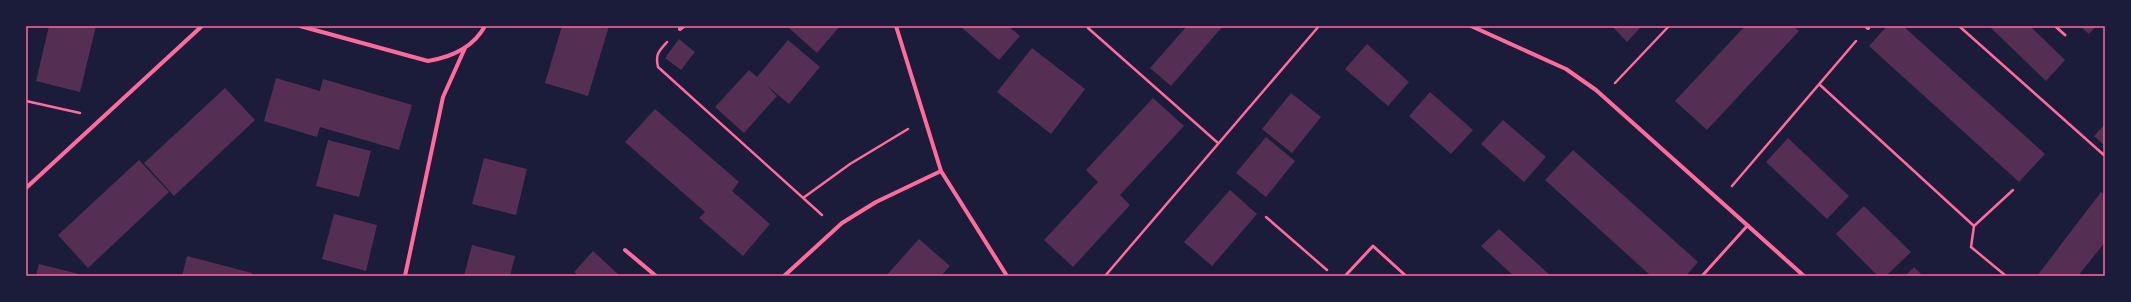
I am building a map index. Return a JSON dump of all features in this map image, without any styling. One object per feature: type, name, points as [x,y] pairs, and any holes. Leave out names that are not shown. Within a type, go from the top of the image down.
[{"type":"street","points":[[26,188],[202,26]]},
{"type":"street","points":[[300,26],[428,61],[446,58],[465,48],[478,37],[485,26]]},
{"type":"street","points":[[896,26],[941,170],[1007,276]]},
{"type":"street","points":[[1472,26],[1566,69],[1602,96],[1804,276]]},
{"type":"street","points":[[405,276],[443,97],[465,48]]},
{"type":"street","points":[[784,276],[836,228],[876,202],[941,170]]},
{"type":"street","points":[[625,250],[656,276]]},
{"type":"lane","points":[[2055,26],[2065,35]]},
{"type":"lane","points":[[1702,276],[1748,225]]},
{"type":"lane","points":[[1345,276],[1373,246],[1406,276]]},
{"type":"path","points":[[1090,26],[1088,28],[1218,143]]},
{"type":"path","points":[[1105,276],[1319,26]]},
{"type":"path","points":[[1602,96],[1669,26]]},
{"type":"path","points":[[1959,26],[2105,156]]},
{"type":"path","points":[[682,27],[657,52],[656,59],[658,67],[836,228]]},
{"type":"path","points":[[1720,200],[1867,27]]},
{"type":"path","points":[[1820,84],[1974,226]]},
{"type":"path","points":[[26,101],[101,118]]},
{"type":"path","points":[[803,198],[850,164],[925,119]]},
{"type":"path","points":[[2006,276],[1971,247],[1974,226],[2013,190]]},
{"type":"path","points":[[1266,217],[1328,271]]},
{"type":"building","points":[[49,26],[96,26],[80,92],[36,81]]},
{"type":"building","points":[[562,26],[609,26],[588,96],[545,83]]},
{"type":"building","points":[[791,26],[840,26],[817,53],[789,28]]},
{"type":"building","points":[[960,26],[1008,26],[1020,36],[999,60]]},
{"type":"building","points":[[1187,26],[1223,26],[1171,86],[1150,68]]},
{"type":"building","points":[[1612,26],[1642,26],[1627,42]]},
{"type":"building","points":[[1745,26],[1793,26],[1799,31],[1707,130],[1675,101]]},
{"type":"building","points":[[1887,26],[1903,26],[2045,154],[2019,182],[1869,46]]},
{"type":"building","points":[[1989,26],[2030,26],[2065,60],[2046,81]]},
{"type":"building","points":[[2080,26],[2096,26],[2089,34]]},
{"type":"building","points":[[679,39],[695,52],[681,70],[665,58]]},
{"type":"building","points":[[788,40],[820,67],[789,104],[766,85],[777,96],[744,133],[715,107],[749,70],[757,77]]},
{"type":"building","points":[[1367,44],[1409,82],[1388,106],[1345,69]]},
{"type":"building","points":[[1032,48],[1085,89],[1051,134],[997,92]]},
{"type":"building","points":[[276,78],[320,91],[323,79],[412,105],[399,150],[320,127],[317,137],[264,121]]},
{"type":"building","points":[[225,88],[255,120],[174,196],[144,163]]},
{"type":"building","points":[[1430,92],[1473,130],[1451,154],[1409,116]]},
{"type":"building","points":[[1291,93],[1321,117],[1292,153],[1262,129]]},
{"type":"building","points":[[1153,98],[1184,126],[1120,195],[1130,205],[1073,267],[1044,240],[1098,182],[1086,170]]},
{"type":"building","points":[[655,109],[739,182],[732,191],[770,224],[743,256],[699,218],[705,212],[625,142]]},
{"type":"building","points":[[1503,120],[1546,157],[1524,182],[1481,144]]},
{"type":"building","points":[[2105,124],[2105,146],[2094,136]]},
{"type":"building","points":[[1266,137],[1295,161],[1266,197],[1236,173]]},
{"type":"building","points":[[1788,138],[1849,196],[1827,219],[1766,162]]},
{"type":"building","points":[[328,140],[371,151],[359,197],[316,186]]},
{"type":"building","points":[[1573,150],[1698,262],[1686,276],[1651,276],[1545,180]]},
{"type":"building","points":[[484,158],[527,169],[516,215],[472,204]]},
{"type":"building","points":[[139,160],[169,192],[88,268],[58,235]]},
{"type":"building","points":[[1230,190],[1257,214],[1212,266],[1184,242]]},
{"type":"building","points":[[2101,192],[2105,195],[2105,242],[2078,276],[2037,276]]},
{"type":"building","points":[[1864,206],[1911,252],[1886,276],[1878,276],[1836,234]]},
{"type":"building","points":[[334,214],[377,225],[366,271],[322,259]]},
{"type":"building","points":[[1499,229],[1551,276],[1514,276],[1481,246]]},
{"type":"building","points":[[919,239],[950,266],[941,276],[886,276]]},
{"type":"building","points":[[472,245],[515,256],[510,276],[464,276]]},
{"type":"building","points":[[593,251],[620,276],[579,276],[574,272]]},
{"type":"building","points":[[187,256],[252,273],[252,276],[182,276]]},
{"type":"building","points":[[39,264],[83,275],[83,276],[36,276]]},
{"type":"building","points":[[1914,267],[1923,276],[1905,276]]}]
